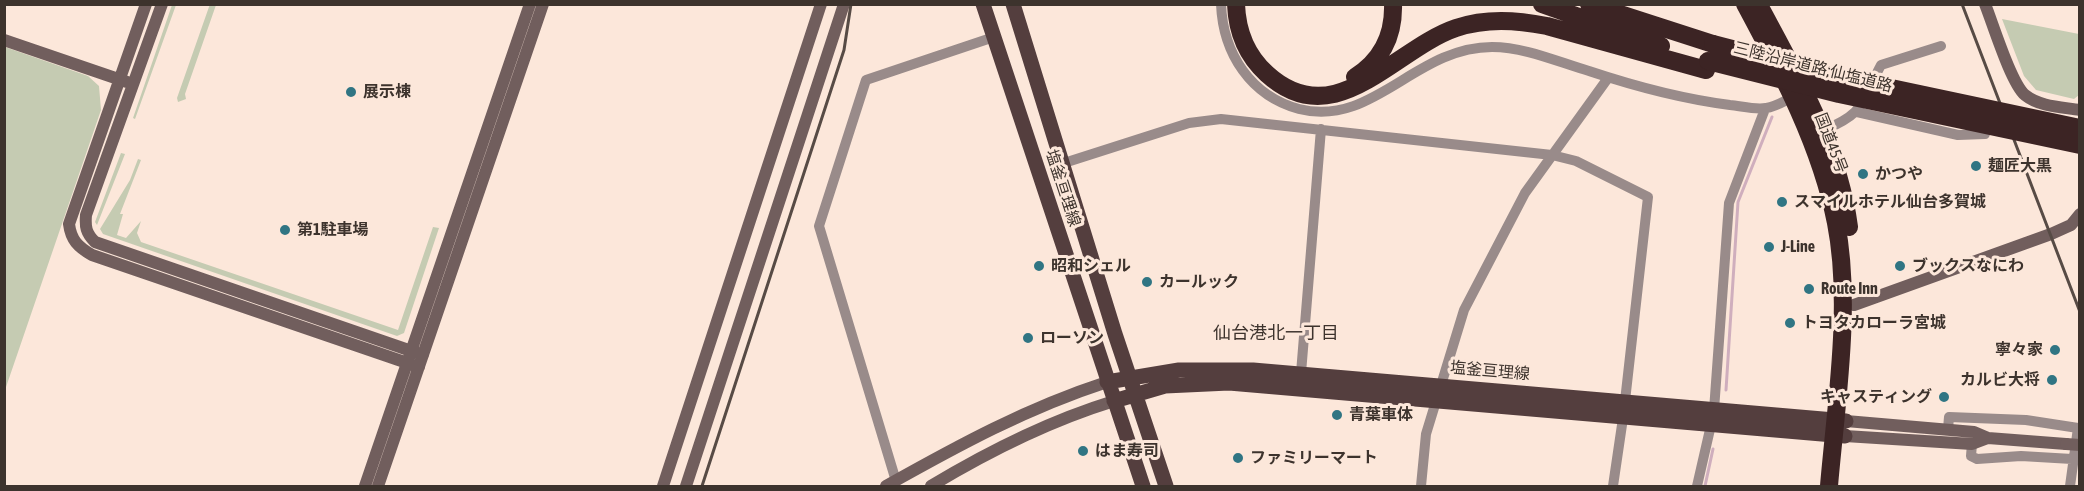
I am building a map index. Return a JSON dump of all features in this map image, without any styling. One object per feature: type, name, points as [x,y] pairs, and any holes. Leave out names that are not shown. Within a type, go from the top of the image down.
[{"type":"highway","points":[[1236,4],[1246,46],[1262,69],[1283,86],[1310,94],[1340,93],[1356,87],[1438,35],[1488,21],[1526,22],[1708,54]]},
{"type":"highway","points":[[1245,4],[1252,38],[1269,62],[1299,82],[1329,85],[1356,77],[1377,60],[1391,34],[1393,4]]},
{"type":"highway","name":"三陸沿岸道路;仙塩道路","points":[[1542,4],[1708,54],[1844,78],[2079,128]]},
{"type":"highway","name":"三陸沿岸道路;仙塩道路","points":[[1589,4],[1708,54],[1770,84],[1839,94],[2079,145]]},
{"type":"highway","points":[[1614,4],[1708,54]]},
{"type":"highway","name":"国道45号","points":[[1745,4],[1798,95],[1822,131],[1837,173],[1848,221],[1854,305],[1840,428],[1829,486]]},
{"type":"highway","name":"国道45号","points":[[1759,4],[1798,95],[1830,194],[1841,253],[1841,486]]},
{"type":"main road","name":"塩釜亘理線","points":[[983,4],[1114,401],[1165,386],[1229,383],[1623,418],[1713,418],[1840,428]]},
{"type":"main road","name":"塩釜亘理線","points":[[1013,4],[1136,393]]},
{"type":"main road","name":"塩釜亘理線","points":[[1107,382],[1130,377],[1210,369],[1301,373],[1625,401],[1713,418]]},
{"type":"main road","points":[[1136,393],[1167,486]]},
{"type":"main road","points":[[1114,401],[1143,486]]},
{"type":"street","points":[[146,4],[69,224],[70,233],[78,247],[92,255],[415,359]]},
{"type":"street","points":[[162,4],[86,215],[85,225],[88,235],[95,242],[415,359]]},
{"type":"street","points":[[378,486],[415,359],[530,4]]},
{"type":"street","points":[[365,486],[415,359],[543,4]]},
{"type":"street","points":[[663,486],[821,4]]},
{"type":"street","points":[[686,486],[844,4]]},
{"type":"street","points":[[1221,4],[1229,45],[1248,80],[1270,98],[1315,112],[1349,108],[1369,100],[1439,58],[1480,47],[1525,51],[1608,78],[1709,102],[1765,109],[1798,95]]},
{"type":"street","points":[[1985,4],[2016,82],[2025,95],[2039,103],[2079,110]]},
{"type":"street","points":[[994,37],[866,80],[819,226],[893,485],[1011,418],[1054,399],[1107,382]]},
{"type":"street","points":[[4,40],[134,85]]},
{"type":"street","points":[[1822,131],[1843,123],[1857,112],[1881,65],[1941,46]]},
{"type":"street","points":[[1420,486],[1426,434],[1464,310],[1525,192],[1608,78]]},
{"type":"street","points":[[1696,486],[1713,418],[1729,203],[1765,109]]},
{"type":"street","points":[[1857,112],[1958,135],[1985,134]]},
{"type":"street","points":[[1064,163],[1189,123],[1221,118],[1552,155],[1575,161],[1648,197],[1625,401]]},
{"type":"street","points":[[1301,373],[1320,129]]},
{"type":"street","points":[[1854,305],[2050,234],[2071,225],[2079,214]]},
{"type":"street","points":[[931,486],[1023,436],[1075,413],[1114,401]]},
{"type":"street","points":[[1948,429],[1949,417],[2026,420],[2078,428],[2070,486]]},
{"type":"street","points":[[1613,486],[1623,418]]},
{"type":"street","points":[[1840,428],[1948,429],[1974,432],[1988,438],[2079,445]]},
{"type":"street","points":[[1840,428],[1972,444],[1988,438]]},
{"type":"street","points":[[1972,444],[1971,456],[1977,459],[2021,456],[2072,459]]},
{"type":"green space","points":[[210,4],[216,5],[185,94],[186,99],[178,102],[177,98]]},
{"type":"green space","points":[[172,5],[176,5],[135,119],[133,118]]},
{"type":"green space","points":[[2002,19],[2079,34],[2079,95],[2074,99],[2036,90],[2024,76]]},
{"type":"green space","points":[[5,47],[88,76],[99,86],[101,110],[5,390]]},
{"type":"green space","points":[[121,153],[125,154],[97,225],[95,222]]},
{"type":"green space","points":[[138,159],[141,160],[120,214],[123,214],[117,235],[126,238],[141,221],[137,233],[141,242],[398,330],[433,227],[439,228],[404,333],[397,336],[103,234],[100,229],[130,180]]},
{"type":"waterway","points":[[1726,390],[1738,202],[1772,117]]},
{"type":"waterway","points":[[1705,486],[1713,449]]},
{"type":"railway","points":[[702,486],[844,50],[851,4]]},
{"type":"railway","points":[[1962,4],[2080,312]]},
{"type":"place","name":"展示棟","points":[[351,92]]},
{"type":"place","name":"麺匠大黒","points":[[1976,166]]},
{"type":"place","name":"かつや","points":[[1863,174]]},
{"type":"place","name":"スマイルホテル仙台多賀城","points":[[1782,202]]},
{"type":"place","name":"第1駐車場","points":[[285,230]]},
{"type":"place","name":"J-Line","points":[[1769,247]]},
{"type":"place","name":"昭和シェル","points":[[1039,266]]},
{"type":"place","name":"ブックスなにわ","points":[[1900,266]]},
{"type":"place","name":"カールック","points":[[1147,282]]},
{"type":"place","name":"Route Inn","points":[[1809,289]]},
{"type":"place","name":"トヨタカローラ宮城","points":[[1790,323]]},
{"type":"place","name":"ローソン","points":[[1028,338]]},
{"type":"place","name":"寧々家","points":[[2055,350]]},
{"type":"place","name":"カルビ大将","points":[[2052,380]]},
{"type":"place","name":"キャスティング","points":[[1944,397]]},
{"type":"place","name":"青葉車体","points":[[1337,415]]},
{"type":"place","name":"はま寿司","points":[[1083,451]]},
{"type":"place","name":"ファミリーマート","points":[[1238,458]]},
{"type":"district","name":"仙台港北一丁目","points":[[1276,333]]}]
